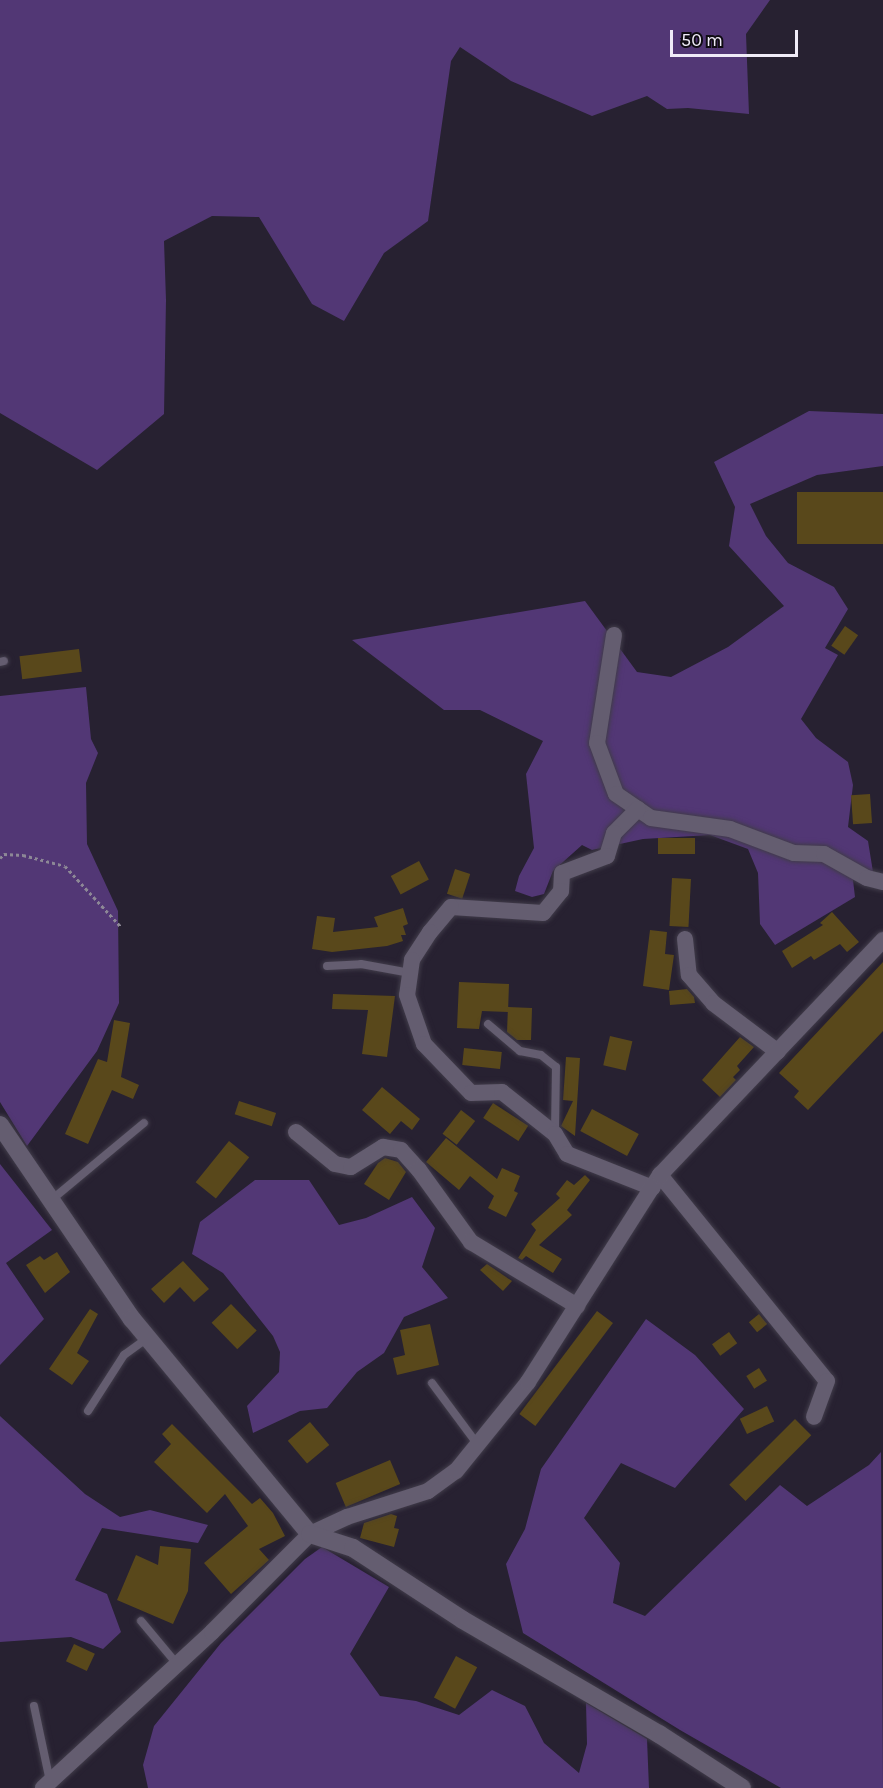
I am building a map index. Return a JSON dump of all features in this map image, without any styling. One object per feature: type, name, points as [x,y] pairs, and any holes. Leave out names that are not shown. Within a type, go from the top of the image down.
[{"type":"street","points":[[614,635],[597,743],[616,794],[651,818],[730,829],[794,853],[824,854],[867,878],[883,882]]},
{"type":"street","points":[[638,809],[614,832],[607,856],[562,873],[561,891],[543,913],[451,907],[430,932],[412,960],[407,995],[424,1044],[471,1093],[502,1092],[555,1134],[567,1154],[656,1181],[827,1381],[814,1417]]},
{"type":"street","points":[[685,939],[690,975],[713,1003],[778,1052]]},
{"type":"street","points":[[47,1785],[177,1664],[310,1534],[347,1518],[428,1491],[456,1471],[528,1382],[656,1181],[883,940]]},
{"type":"street","points":[[0,1125],[50,1201],[147,1338],[310,1534],[353,1548],[463,1620],[659,1734],[742,1788]]},
{"type":"street","points":[[296,1132],[335,1164],[351,1167],[383,1147],[401,1150],[419,1170],[471,1242],[577,1306]]},
{"type":"lane","points":[[327,966],[361,964],[410,973]]},
{"type":"lane","points":[[488,1023],[520,1051],[541,1055],[556,1066],[555,1134]]},
{"type":"lane","points":[[50,1201],[144,1123]]},
{"type":"lane","points":[[88,1411],[124,1355],[147,1338]]},
{"type":"lane","points":[[432,1383],[478,1445]]},
{"type":"lane","points":[[141,1621],[177,1664]]},
{"type":"lane","points":[[34,1707],[47,1785]]},
{"type":"path","points":[[0,858],[4,854],[23,855],[65,866],[121,927]]},
{"type":"shaded area","points":[[0,0],[770,0],[746,34],[749,114],[688,108],[667,109],[647,96],[592,116],[511,81],[460,47],[451,61],[428,221],[384,253],[344,321],[312,304],[259,217],[212,216],[164,241],[166,300],[164,414],[97,470],[0,413]]},
{"type":"shaded area","points":[[809,411],[883,414],[883,466],[817,475],[750,504],[766,536],[788,563],[834,587],[848,609],[825,648],[838,655],[801,719],[816,738],[848,762],[853,785],[848,827],[868,841],[873,872],[853,880],[855,897],[775,945],[760,924],[758,873],[748,849],[710,835],[643,839],[592,850],[582,845],[553,871],[544,894],[532,897],[515,891],[519,876],[534,848],[526,774],[543,741],[480,710],[444,710],[352,640],[585,601],[637,672],[671,677],[728,647],[784,606],[729,546],[735,507],[714,462]]},
{"type":"shaded area","points":[[86,687],[91,739],[98,753],[86,783],[87,844],[118,911],[119,1003],[97,1051],[27,1146],[0,1102],[0,696]]},
{"type":"shaded area","points":[[0,1164],[52,1230],[6,1263],[44,1319],[0,1365]]},
{"type":"shaded area","points":[[255,1180],[309,1180],[339,1225],[366,1218],[412,1197],[435,1228],[422,1267],[448,1298],[404,1317],[384,1353],[357,1372],[327,1408],[300,1411],[253,1433],[247,1406],[279,1372],[280,1352],[273,1336],[223,1273],[192,1254],[200,1222]]},
{"type":"shaded area","points":[[646,1319],[695,1355],[744,1409],[675,1488],[621,1463],[584,1518],[620,1563],[613,1603],[645,1616],[780,1485],[807,1506],[869,1465],[881,1452],[883,1788],[781,1788],[680,1730],[523,1633],[506,1564],[525,1529],[541,1469]]},
{"type":"shaded area","points":[[0,1416],[85,1494],[120,1517],[150,1510],[208,1525],[198,1543],[102,1528],[75,1580],[107,1594],[121,1632],[103,1649],[71,1637],[0,1642]]},
{"type":"shaded area","points":[[322,1547],[389,1587],[350,1654],[380,1696],[416,1701],[459,1715],[492,1690],[525,1706],[544,1743],[579,1773],[587,1744],[586,1703],[647,1739],[649,1788],[148,1788],[143,1765],[154,1726],[221,1643],[305,1559]]},
{"type":"building","points":[[797,492],[883,492],[883,544],[797,544]]},
{"type":"building","points":[[845,626],[858,635],[844,655],[831,646]]},
{"type":"building","points":[[79,649],[82,672],[22,679],[19,656]]},
{"type":"building","points":[[870,794],[872,823],[853,824],[851,795]]},
{"type":"building","points":[[658,838],[695,838],[695,854],[658,854]]},
{"type":"building","points":[[419,861],[429,880],[401,895],[391,876]]},
{"type":"building","points":[[455,869],[470,874],[462,899],[447,894]]},
{"type":"building","points":[[672,878],[691,879],[688,927],[669,926]]},
{"type":"building","points":[[403,908],[408,924],[403,926],[406,935],[401,935],[403,941],[387,946],[332,952],[312,949],[317,916],[335,918],[333,932],[378,927],[374,917]]},
{"type":"building","points":[[832,912],[859,942],[847,952],[840,944],[814,960],[811,956],[792,968],[782,951],[823,925],[820,923]]},
{"type":"building","points":[[650,930],[667,932],[665,954],[674,955],[669,990],[643,986]]},
{"type":"building","points":[[883,962],[883,1031],[808,1110],[794,1097],[799,1091],[779,1073]]},
{"type":"building","points":[[459,982],[509,984],[508,1012],[482,1011],[479,1029],[457,1028]]},
{"type":"building","points":[[687,989],[694,997],[695,1003],[670,1005],[669,991]]},
{"type":"building","points":[[333,994],[395,996],[387,1057],[362,1054],[368,1010],[332,1009]]},
{"type":"building","points":[[508,1007],[532,1008],[531,1040],[517,1040],[507,1032]]},
{"type":"building","points":[[114,1020],[130,1023],[121,1077],[139,1085],[133,1099],[112,1090],[88,1144],[65,1134],[98,1059],[107,1062]]},
{"type":"building","points":[[610,1036],[632,1041],[626,1070],[603,1065]]},
{"type":"building","points":[[740,1037],[754,1047],[737,1066],[740,1070],[733,1077],[736,1080],[720,1097],[702,1080]]},
{"type":"building","points":[[464,1048],[502,1052],[500,1069],[462,1065]]},
{"type":"building","points":[[566,1057],[580,1058],[575,1136],[561,1126],[573,1101],[563,1100]]},
{"type":"building","points":[[382,1087],[420,1119],[412,1130],[401,1121],[390,1134],[362,1110]]},
{"type":"building","points":[[239,1101],[276,1113],[272,1126],[235,1114]]},
{"type":"building","points":[[493,1103],[528,1126],[518,1141],[483,1118]]},
{"type":"building","points":[[592,1109],[639,1134],[627,1156],[580,1131]]},
{"type":"building","points":[[461,1110],[475,1121],[457,1145],[443,1134]]},
{"type":"building","points":[[446,1138],[497,1179],[502,1168],[520,1176],[514,1191],[518,1193],[506,1217],[488,1208],[494,1196],[470,1176],[459,1190],[426,1162]]},
{"type":"building","points":[[229,1141],[249,1157],[216,1199],[196,1182]]},
{"type":"building","points":[[385,1158],[398,1162],[406,1172],[389,1200],[364,1184],[378,1163]]},
{"type":"building","points":[[585,1175],[590,1180],[567,1210],[572,1215],[539,1245],[562,1259],[553,1273],[526,1256],[522,1260],[518,1258],[536,1230],[531,1224],[560,1198],[556,1194],[567,1180],[574,1185]]},
{"type":"building","points":[[57,1252],[70,1272],[45,1293],[26,1265],[40,1256],[44,1260]]},
{"type":"building","points":[[183,1261],[209,1289],[194,1302],[180,1287],[164,1303],[151,1289]]},
{"type":"building","points":[[487,1264],[512,1281],[503,1291],[480,1270]]},
{"type":"building","points":[[231,1304],[257,1331],[237,1349],[212,1323]]},
{"type":"building","points":[[90,1309],[98,1314],[77,1353],[89,1361],[72,1385],[49,1369]]},
{"type":"building","points":[[597,1311],[613,1323],[535,1426],[519,1414]]},
{"type":"building","points":[[759,1314],[767,1324],[757,1332],[749,1322]]},
{"type":"building","points":[[430,1324],[439,1365],[397,1375],[393,1358],[405,1355],[400,1330]]},
{"type":"building","points":[[729,1332],[737,1343],[720,1356],[712,1344]]},
{"type":"building","points":[[759,1368],[767,1381],[754,1389],[746,1376]]},
{"type":"building","points":[[767,1406],[774,1421],[747,1434],[740,1419]]},
{"type":"building","points":[[795,1419],[811,1435],[746,1501],[729,1485]]},
{"type":"building","points":[[310,1422],[329,1445],[307,1464],[288,1441]]},
{"type":"building","points":[[172,1424],[252,1504],[260,1498],[273,1513],[285,1536],[259,1549],[269,1560],[231,1594],[204,1563],[248,1526],[225,1494],[207,1513],[154,1462],[171,1444],[162,1434]]},
{"type":"building","points":[[390,1460],[400,1484],[346,1507],[336,1483]]},
{"type":"building","points":[[391,1514],[397,1516],[394,1528],[399,1529],[394,1547],[360,1538],[364,1523]]},
{"type":"building","points":[[160,1546],[191,1549],[188,1591],[173,1624],[117,1600],[136,1555],[158,1565]]},
{"type":"building","points":[[74,1644],[95,1654],[87,1671],[66,1661]]},
{"type":"building","points":[[456,1656],[477,1667],[455,1709],[434,1697]]}]
